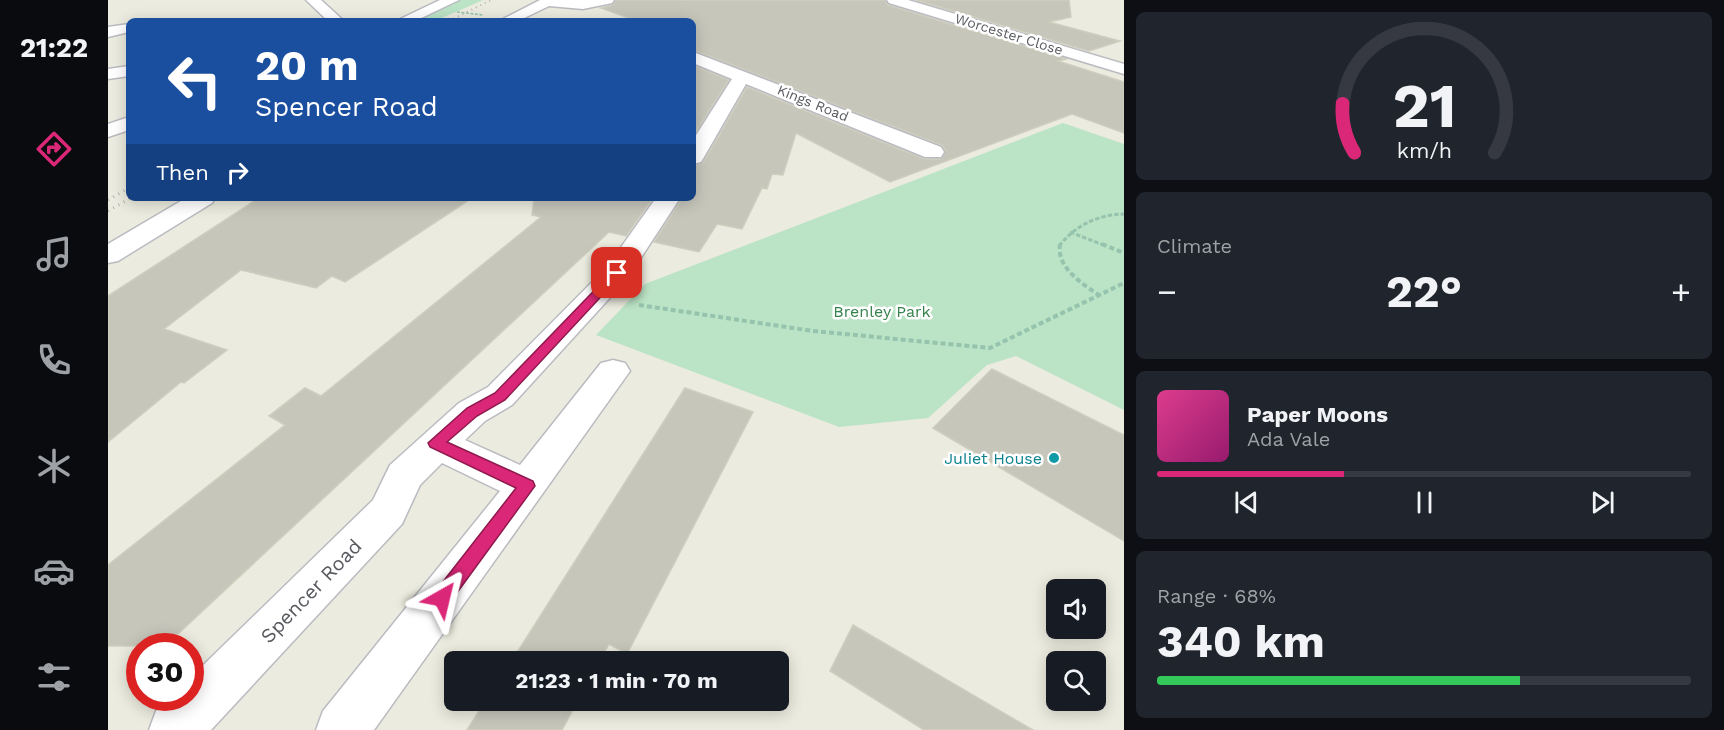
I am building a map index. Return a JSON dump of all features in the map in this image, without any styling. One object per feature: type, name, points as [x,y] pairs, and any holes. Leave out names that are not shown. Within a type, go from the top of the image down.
[{"type":"street","points":[[313,0],[334,18]]},
{"type":"street","points":[[511,18],[550,1],[578,5],[608,0]]},
{"type":"street","name":"Worcester Close","points":[[894,0],[1124,69]]},
{"type":"street","points":[[578,5],[591,17]]},
{"type":"street","points":[[413,18],[454,6]]},
{"type":"street","points":[[108,32],[126,29]]},
{"type":"street","name":"Kings Road","points":[[696,58],[933,152]]},
{"type":"street","points":[[108,74],[126,71]]},
{"type":"street","points":[[696,152],[742,77]]},
{"type":"street","points":[[108,118],[126,114]]},
{"type":"street","points":[[108,131],[126,124]]},
{"type":"street","points":[[108,255],[198,201]]},
{"type":"street","name":"Spencer Road","points":[[175,730],[388,512],[404,476],[436,443],[472,412],[500,396],[617,273],[666,201]]},
{"type":"street","points":[[342,730],[613,371]]},
{"type":"street","points":[[436,443],[527,486]]},
{"type":"path","points":[[454,6],[483,15]]},
{"type":"path","points":[[1100,297],[1070,274],[1062,263],[1059,246],[1070,232],[1097,217],[1124,214]]},
{"type":"path","points":[[1070,232],[1124,253]]},
{"type":"path","points":[[636,305],[700,312],[813,331],[990,348],[1124,284]]},
{"type":"green space","points":[[461,0],[483,0],[442,18],[422,18]]},
{"type":"green space","name":"Brenley Park","points":[[1063,123],[1124,144],[1124,410],[1016,356],[987,365],[928,418],[839,427],[596,335],[645,284]]},
{"type":"building","points":[[616,0],[885,0],[888,5],[1066,59],[1058,61],[1124,82],[1124,133],[1072,114],[890,182],[796,133],[783,175],[772,174],[767,189],[762,188],[742,229],[717,224],[699,252],[654,242],[680,201],[696,201],[696,165],[703,163],[747,87],[924,159],[941,159],[946,151],[942,145],[696,51],[696,18],[629,18],[601,8],[612,5]]},
{"type":"building","points":[[916,0],[1069,0],[1071,17],[1049,22],[1120,41],[1089,51]]},
{"type":"building","points":[[696,66],[729,80],[696,131]]},
{"type":"building","points":[[254,201],[467,201],[345,282],[332,276],[316,288],[241,270],[164,329],[227,350],[184,383],[181,382],[108,442],[108,296]]},
{"type":"building","points":[[534,201],[651,201],[626,236],[609,232],[179,633],[126,633],[126,646],[108,646],[108,565],[285,425],[269,416],[305,388],[321,396],[541,217],[532,215]]},
{"type":"building","name":"Juliet House","points":[[992,369],[1124,435],[1124,541],[933,428]]},
{"type":"building","points":[[685,388],[753,412],[629,651],[622,651],[609,644],[605,651],[518,651]]},
{"type":"building","points":[[853,625],[1033,730],[924,730],[830,671]]},
{"type":"building","points":[[479,711],[572,711],[562,730],[467,730]]},
{"type":"railway","points":[[455,18],[491,0]]},
{"type":"railway","points":[[108,200],[126,190]]},
{"type":"railway","points":[[108,211],[126,201]]},
{"type":"place","name":"Juliet House","points":[[1054,458]]},
{"type":"route","points":[[442,598],[527,486],[436,443],[472,412],[500,396],[617,273]]}]
